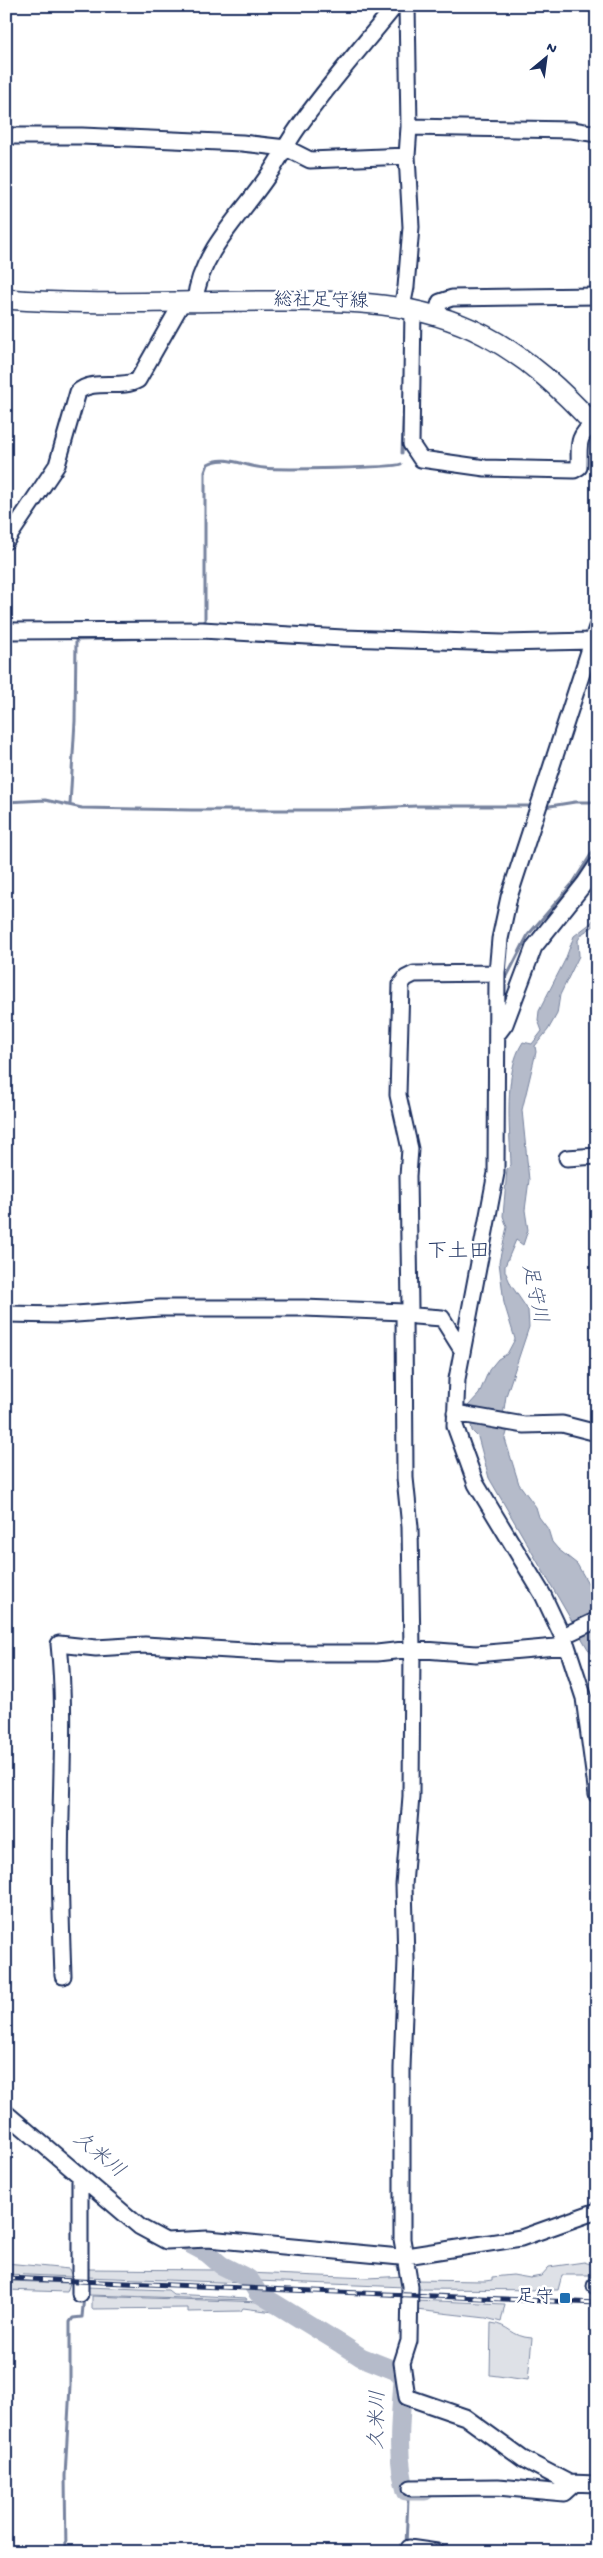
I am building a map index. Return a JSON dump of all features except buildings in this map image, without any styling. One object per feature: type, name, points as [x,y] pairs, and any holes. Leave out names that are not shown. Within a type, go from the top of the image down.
[{"type":"main road","name":"総社足守線","points":[[6,299],[351,301],[408,308],[436,315],[482,334],[518,355],[557,387],[595,426]]},
{"type":"street","points":[[6,541],[57,465],[78,392],[87,386],[128,384],[138,380],[189,301],[232,221],[269,175],[309,114],[395,6]]},
{"type":"street","points":[[407,6],[411,127],[407,156],[411,227],[406,287],[411,444],[421,459],[485,468],[574,470],[579,468],[580,439],[585,431],[595,426]]},
{"type":"street","points":[[411,127],[572,130],[597,134]]},
{"type":"street","points":[[6,136],[82,136],[242,143],[286,148],[310,160],[407,156]]},
{"type":"street","points":[[436,315],[440,302],[452,298],[597,296]]},
{"type":"street","points":[[6,631],[202,630],[334,638],[503,643],[594,634],[508,897],[500,939],[497,972],[496,1173],[486,1237],[457,1379],[459,1441],[476,1484],[543,1594],[566,1639],[586,1704],[597,1795]]},
{"type":"street","points":[[498,1033],[505,1024],[534,947],[597,865]]},
{"type":"street","points":[[497,972],[414,974],[406,978],[401,984],[398,1095],[410,1149],[408,1176],[410,1314],[405,1478],[410,1527],[415,1650],[411,1796],[404,1885],[406,1960],[402,2068],[402,2239],[410,2286],[409,2341],[402,2363],[407,2397],[466,2417],[523,2459],[574,2484],[597,2484]]},
{"type":"street","points":[[568,1158],[597,1156]]},
{"type":"street","points":[[6,1314],[62,1315],[160,1308],[304,1308],[410,1314],[442,1318],[462,1350]]},
{"type":"street","points":[[458,1413],[519,1422],[524,1425],[562,1424],[597,1433]]},
{"type":"street","points":[[63,1976],[61,1815],[64,1768],[60,1644],[96,1648],[164,1646],[280,1653],[383,1653],[415,1650],[476,1654],[566,1639],[597,1620]]},
{"type":"street","points":[[6,2113],[140,2227],[166,2241],[208,2239],[405,2256],[521,2238],[597,2211]]},
{"type":"street","points":[[80,2176],[80,2294]]},
{"type":"street","points":[[411,2488],[498,2487],[564,2493],[574,2484]]},
{"type":"street","points":[[409,2548],[436,2552]]},
{"type":"shaded area","points":[[584,2262],[597,2266],[597,2275],[562,2275],[558,2290],[415,2289],[414,2280],[485,2281],[492,2280],[492,2277],[513,2275],[530,2278],[541,2276],[549,2267]]},
{"type":"shaded area","points":[[6,2263],[69,2269],[72,2277],[6,2274]]},
{"type":"shaded area","points":[[88,2269],[217,2270],[245,2283],[86,2277]]},
{"type":"shaded area","points":[[247,2273],[368,2278],[405,2276],[405,2287],[257,2281]]},
{"type":"shaded area","points":[[6,2281],[70,2283],[67,2292],[6,2290]]},
{"type":"shaded area","points":[[86,2287],[168,2290],[173,2294],[246,2298],[247,2300],[89,2295]]},
{"type":"shaded area","points":[[92,2296],[262,2302],[281,2313],[243,2308],[241,2311],[188,2312],[188,2308],[92,2309]]},
{"type":"shaded area","points":[[415,2300],[505,2304],[501,2322],[486,2318],[416,2310]]},
{"type":"shaded area","points":[[491,2323],[502,2326],[519,2336],[532,2338],[528,2380],[490,2375]]},
{"type":"water","points":[[597,914],[597,924],[583,933],[578,940],[579,956],[560,995],[557,1014],[548,1030],[535,1046],[536,1052],[522,1110],[529,1180],[525,1210],[528,1230],[523,1245],[516,1240],[505,1266],[505,1271],[511,1285],[528,1310],[529,1327],[506,1396],[503,1416],[508,1429],[505,1439],[519,1484],[536,1507],[539,1517],[548,1529],[552,1542],[577,1564],[597,1599],[597,1659],[588,1649],[489,1478],[478,1437],[472,1431],[468,1406],[479,1394],[489,1370],[498,1359],[507,1354],[515,1339],[504,1303],[499,1262],[507,1227],[503,1216],[507,1169],[511,1165],[509,1102],[513,1069],[523,1042],[532,1044],[542,1031],[538,1020],[539,1011],[565,960],[574,936],[591,923]]},
{"type":"waterway","points":[[402,453],[404,401]]},
{"type":"waterway","points":[[205,627],[205,472],[208,464],[222,460],[274,469],[358,468],[401,464]]},
{"type":"waterway","points":[[70,805],[75,721],[76,640],[162,638]]},
{"type":"waterway","points":[[6,802],[45,800],[82,808],[191,810],[332,810],[416,806],[529,806]]},
{"type":"waterway","points":[[544,807],[575,802],[597,802]]},
{"type":"waterway","points":[[505,980],[528,935],[573,883],[597,845]]},
{"type":"waterway","name":"久米川","points":[[190,2244],[207,2253],[221,2265],[249,2279],[258,2293],[361,2357],[399,2372],[403,2379],[400,2449],[406,2491],[425,2491]]},
{"type":"waterway","points":[[66,2552],[65,2476],[70,2386],[70,2322],[73,2318],[82,2317],[84,2296]]},
{"type":"waterway","points":[[406,2491],[408,2499],[406,2545]]},
{"type":"railway","points":[[6,2278],[597,2303]]},
{"type":"place","name":"足守","points":[[565,2298]]},
{"type":"district","name":"下土田","points":[[458,1253]]},
{"type":"water label","name":"足守川","points":[[533,1294]]}]
